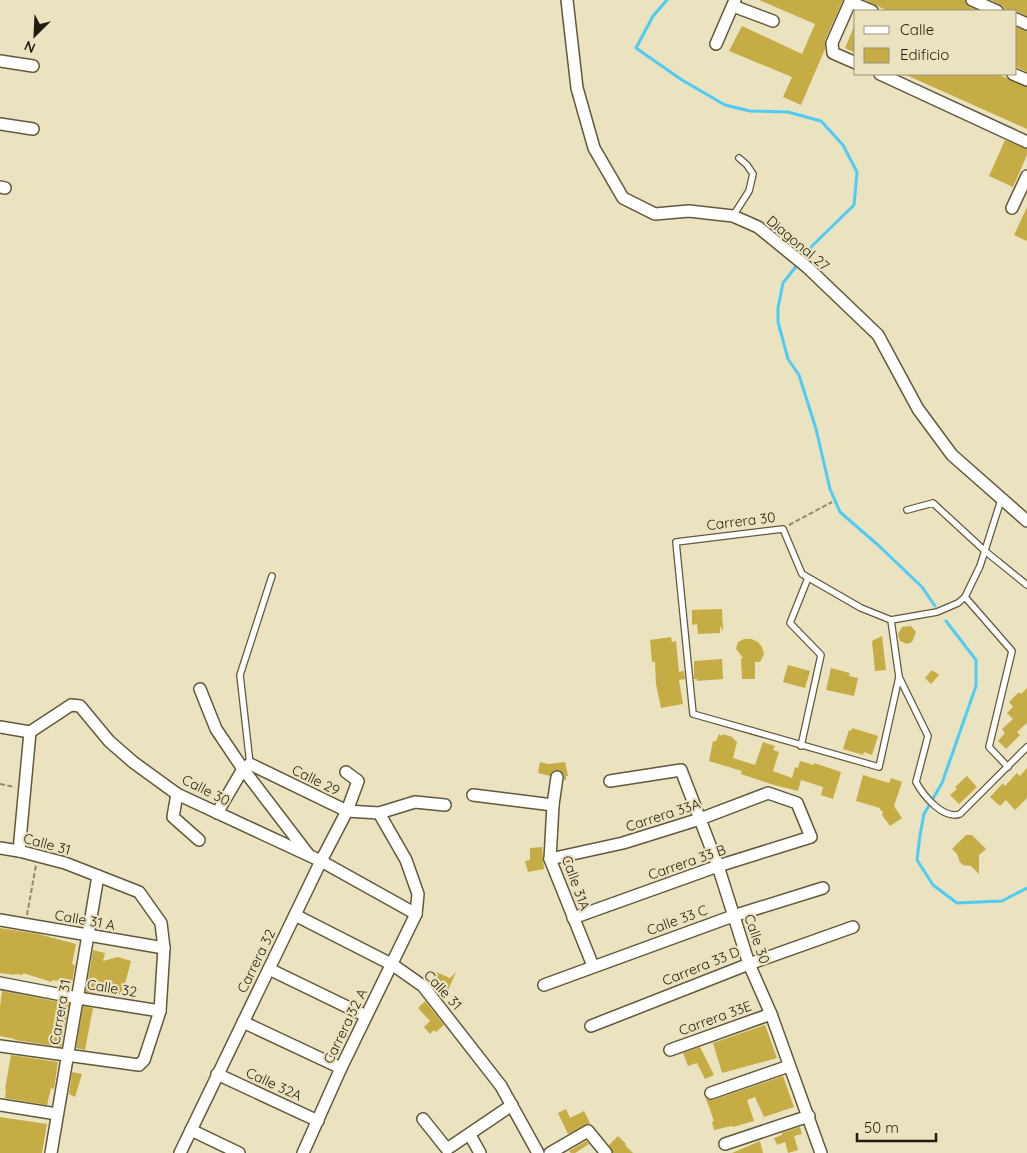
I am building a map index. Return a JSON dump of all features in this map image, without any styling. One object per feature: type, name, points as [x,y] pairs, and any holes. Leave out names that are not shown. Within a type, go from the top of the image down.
[{"type":"street","name":"Diagonal 27","points":[[567,0],[577,88],[594,148],[623,198],[655,214],[689,211],[733,216],[758,227],[807,267],[878,334],[918,409],[952,455],[1027,521]]},
{"type":"street","points":[[972,0],[995,10]]},
{"type":"street","points":[[854,62],[833,53],[831,49],[832,44],[851,1],[870,10]]},
{"type":"street","points":[[716,44],[734,3],[773,21]]},
{"type":"street","points":[[0,61],[33,66]]},
{"type":"street","points":[[882,75],[1027,142]]},
{"type":"street","points":[[1015,75],[1027,80]]},
{"type":"street","points":[[0,124],[33,128]]},
{"type":"street","points":[[1012,208],[1027,176]]},
{"type":"street","points":[[200,689],[216,729],[315,859]]},
{"type":"street","name":"Calle 30","points":[[30,732],[71,705],[80,706],[109,742],[177,794],[315,859],[416,914]]},
{"type":"street","points":[[0,727],[30,732],[19,851]]},
{"type":"street","points":[[217,813],[246,767]]},
{"type":"street","name":"Calle 29","points":[[246,767],[347,811],[380,813]]},
{"type":"street","name":"Calle 30","points":[[610,781],[681,770],[718,866],[749,964],[771,1014],[809,1116]]},
{"type":"street","name":"Carrera 32","points":[[180,1153],[295,915],[315,859],[347,811],[358,781],[346,772]]},
{"type":"street","name":"Calle 31A","points":[[557,777],[553,805],[550,859],[592,966]]},
{"type":"street","name":"Carrera 33A","points":[[550,859],[623,843],[700,819],[768,793],[797,804],[811,837]]},
{"type":"street","points":[[177,794],[174,816],[199,840]]},
{"type":"street","points":[[473,795],[553,805]]},
{"type":"street","points":[[416,914],[418,894],[406,860],[380,813],[415,802],[445,805]]},
{"type":"street","name":"Carrera 33 B","points":[[573,918],[718,866],[811,837]]},
{"type":"street","name":"Calle 31","points":[[0,848],[65,863],[139,892],[161,923],[164,948],[160,1011],[144,1060],[139,1065],[68,1056]]},
{"type":"street","name":"Carrera 31","points":[[51,1153],[98,876]]},
{"type":"street","name":"Calle 33 C","points":[[544,985],[733,916],[823,888]]},
{"type":"street","name":"Carrera 32 A","points":[[303,1153],[341,1068],[416,914]]},
{"type":"street","name":"Calle 31","points":[[295,915],[392,965],[422,986],[501,1086],[512,1105]]},
{"type":"street","name":"Calle 31 A","points":[[0,920],[164,948]]},
{"type":"street","name":"Carrera 33 D","points":[[591,1026],[749,964],[852,927]]},
{"type":"street","points":[[269,969],[366,1016]]},
{"type":"street","name":"Calle 32","points":[[0,983],[160,1011]]},
{"type":"street","name":"Carrera 33E","points":[[670,1050],[771,1014]]},
{"type":"street","points":[[243,1022],[341,1068]]},
{"type":"street","points":[[0,1046],[68,1056]]},
{"type":"street","points":[[711,1093],[789,1066]]},
{"type":"street","name":"Calle 32A","points":[[217,1074],[318,1121]]},
{"type":"street","points":[[0,1105],[57,1114]]},
{"type":"street","points":[[423,1119],[447,1149],[512,1105],[538,1153]]},
{"type":"street","points":[[725,1144],[809,1116],[821,1153]]},
{"type":"street","points":[[191,1130],[239,1153]]},
{"type":"street","points":[[550,1153],[588,1130],[606,1153]]},
{"type":"street","points":[[470,1135],[480,1153]]},
{"type":"lane","points":[[733,216],[749,191],[753,174],[739,158]]},
{"type":"lane","points":[[783,529],[802,574],[861,608],[891,620],[937,612],[958,603],[965,597],[985,551],[1001,500]]},
{"type":"lane","points":[[908,510],[933,502],[985,551],[1027,585]]},
{"type":"lane","name":"Carrera 30","points":[[783,529],[676,542],[693,714],[801,746]]},
{"type":"lane","points":[[246,767],[240,675],[272,576]]},
{"type":"lane","points":[[808,578],[790,623],[821,655],[801,746],[879,767],[898,677],[891,620]]},
{"type":"lane","points":[[965,597],[1012,651],[989,747],[1008,767]]},
{"type":"lane","points":[[898,677],[928,736],[916,782],[923,795],[947,814],[953,816],[960,814],[1027,747]]},
{"type":"path","name":"Carrera 30","points":[[783,529],[832,502]]},
{"type":"path","points":[[0,784],[24,789]]},
{"type":"path","points":[[26,925],[38,856]]},
{"type":"building","points":[[759,0],[843,0],[825,40],[825,49],[801,105],[783,97],[792,77],[729,51],[742,26],[802,54],[815,24]]},
{"type":"building","points":[[865,0],[965,0],[969,7],[976,10],[886,10]]},
{"type":"building","points":[[991,0],[1027,0],[1027,16],[1017,10],[1004,10],[1003,6]]},
{"type":"building","points":[[854,27],[854,52],[845,48]]},
{"type":"building","points":[[1017,27],[1027,31],[1027,72],[1017,67]]},
{"type":"building","points":[[906,75],[999,75],[1027,87],[1027,129]]},
{"type":"building","points":[[1005,140],[1027,149],[1027,155],[1013,187],[989,176]]},
{"type":"building","points":[[1027,207],[1027,241],[1014,235]]},
{"type":"building","points":[[722,609],[723,631],[720,626],[720,633],[698,634],[697,624],[692,625],[692,610]]},
{"type":"building","points":[[911,626],[916,632],[912,642],[907,644],[900,641],[898,634],[902,627]]},
{"type":"building","points":[[882,636],[886,670],[875,671],[872,641]]},
{"type":"building","points":[[671,637],[672,642],[676,641],[679,672],[684,671],[685,679],[679,680],[683,704],[661,708],[656,684],[655,662],[652,662],[650,640]]},
{"type":"building","points":[[744,639],[758,642],[764,654],[760,662],[755,662],[755,679],[742,679],[741,659],[743,658],[736,649],[738,642]]},
{"type":"building","points":[[722,659],[723,679],[697,681],[697,679],[694,679],[694,661]]},
{"type":"building","points":[[788,665],[810,671],[805,688],[783,682]]},
{"type":"building","points":[[831,668],[850,673],[849,676],[858,678],[854,696],[826,690]]},
{"type":"building","points":[[932,670],[939,675],[931,684],[925,678]]},
{"type":"building","points":[[1027,688],[1027,723],[1017,732],[1020,735],[1006,749],[998,741],[1005,733],[1002,729],[1013,719],[1007,713],[1013,707],[1009,702],[1019,692],[1021,694]]},
{"type":"building","points":[[852,728],[878,736],[872,755],[864,752],[863,755],[843,749],[849,730],[851,731]]},
{"type":"building","points":[[719,734],[732,737],[737,742],[733,758],[755,765],[763,742],[775,746],[773,750],[779,752],[773,771],[792,778],[795,767],[798,768],[800,761],[814,765],[814,763],[841,772],[833,799],[821,795],[823,787],[801,780],[798,791],[741,774],[742,771],[709,761],[713,741],[716,741]]},
{"type":"building","points":[[540,762],[549,764],[565,762],[568,776],[566,776],[566,780],[564,780],[564,774],[559,770],[554,770],[550,776],[538,773]]},
{"type":"building","points":[[1027,768],[1027,798],[1015,810],[1006,800],[1000,806],[990,797],[1003,783],[1005,786],[1017,773],[1020,776]]},
{"type":"building","points":[[863,775],[889,783],[891,778],[902,782],[894,806],[902,818],[890,826],[882,815],[883,811],[880,808],[856,801]]},
{"type":"building","points":[[967,776],[977,787],[959,804],[950,795],[957,789],[955,787]]},
{"type":"building","points":[[966,835],[972,835],[986,849],[979,855],[979,874],[971,866],[963,865],[952,849]]},
{"type":"building","points":[[542,847],[544,869],[528,872],[525,861],[530,860],[530,848]]},
{"type":"building","points":[[0,928],[38,934],[76,944],[72,964],[75,965],[72,983],[52,980],[52,982],[23,973],[23,975],[15,975],[0,973]]},
{"type":"building","points":[[93,950],[105,953],[103,961],[118,957],[131,961],[122,995],[95,988],[94,993],[86,992]]},
{"type":"building","points":[[436,972],[450,978],[456,972],[445,997],[442,998],[436,991],[438,989],[430,983]]},
{"type":"building","points":[[2,991],[69,1004],[61,1047],[0,1036]]},
{"type":"building","points":[[425,1001],[444,1025],[436,1032],[434,1030],[430,1034],[424,1027],[430,1021],[418,1008]]},
{"type":"building","points":[[83,1006],[93,1008],[85,1050],[76,1048]]},
{"type":"building","points":[[765,1025],[777,1058],[722,1073],[713,1043]]},
{"type":"building","points":[[700,1047],[714,1075],[705,1079],[697,1063],[688,1066],[683,1053]]},
{"type":"building","points":[[11,1055],[58,1062],[54,1089],[51,1088],[47,1105],[5,1098]]},
{"type":"building","points":[[72,1072],[82,1074],[75,1097],[69,1094]]},
{"type":"building","points":[[783,1076],[794,1107],[764,1117],[755,1097],[747,1100],[754,1121],[714,1130],[712,1122],[714,1121],[706,1099],[713,1100]]},
{"type":"building","points":[[566,1109],[570,1118],[584,1111],[590,1123],[568,1134],[558,1113]]},
{"type":"building","points":[[0,1117],[47,1124],[42,1153],[0,1153]]},
{"type":"building","points":[[800,1127],[802,1134],[794,1136],[798,1150],[788,1153],[785,1142],[777,1145],[774,1138]]},
{"type":"building","points":[[618,1136],[633,1153],[613,1153],[609,1145]]},
{"type":"building","points":[[586,1141],[589,1144],[575,1153],[569,1151]]},
{"type":"building","points":[[760,1141],[763,1153],[732,1153]]},
{"type":"waterway","points":[[667,0],[653,16],[636,48],[682,80],[725,105],[750,111],[788,112],[821,121],[843,145],[857,172],[854,205],[812,246],[802,259]]},
{"type":"waterway","points":[[798,264],[783,283],[778,308],[778,322],[788,359],[799,375],[816,429],[830,489],[840,512],[922,587],[935,606]]},
{"type":"waterway","points":[[946,621],[976,660],[976,686],[942,783],[924,814],[917,860],[933,885],[957,903],[1002,901],[1027,888]]}]
